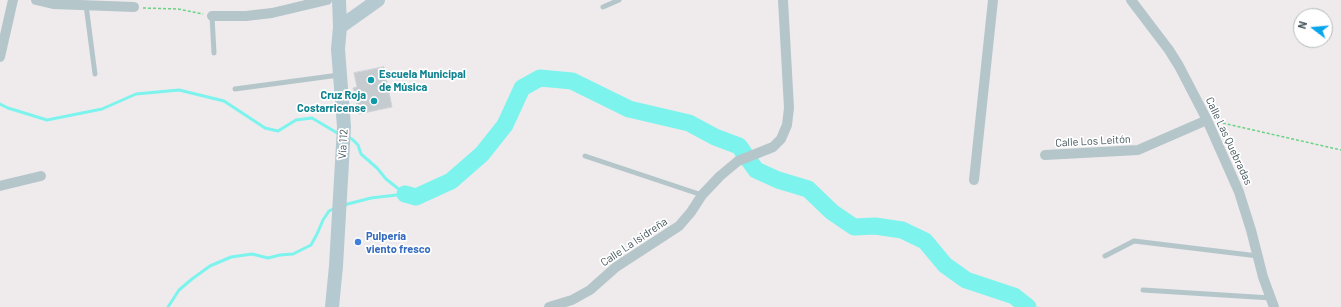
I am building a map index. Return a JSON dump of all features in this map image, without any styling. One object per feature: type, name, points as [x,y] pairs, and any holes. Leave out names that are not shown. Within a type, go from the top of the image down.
[{"type":"main road","points":[[340,0],[343,6],[350,11],[363,10]]},
{"type":"main road","name":"Vía 112","points":[[332,307],[336,266],[344,127],[338,41],[340,27],[340,0]]},
{"type":"main road","points":[[340,27],[378,0]]},
{"type":"street","points":[[0,57],[13,0]]},
{"type":"street","points":[[36,0],[53,4],[134,7]]},
{"type":"street","points":[[212,16],[246,16],[272,13],[327,0]]},
{"type":"street","name":"Calle La Isidreña","points":[[549,307],[572,300],[590,290],[616,267],[679,226],[692,212],[702,195],[720,176],[738,161],[773,147],[781,139],[787,125],[789,108],[783,0]]},
{"type":"street","points":[[974,180],[993,0]]},
{"type":"street","name":"Calle Las Quebradas","points":[[1131,0],[1169,50],[1208,120],[1239,192],[1250,224],[1272,303]]},
{"type":"street","name":"Calle Los Leitón","points":[[1045,155],[1138,150],[1208,120]]},
{"type":"street","points":[[0,186],[41,176]]},
{"type":"lane","points":[[603,7],[619,0]]},
{"type":"lane","points":[[86,5],[95,74]]},
{"type":"lane","points":[[212,16],[214,53]]},
{"type":"lane","points":[[235,89],[340,75]]},
{"type":"lane","points":[[585,156],[702,195]]},
{"type":"lane","points":[[1105,256],[1134,241],[1258,256]]},
{"type":"lane","points":[[1142,290],[1272,303]]},
{"type":"path","points":[[134,7],[178,9],[212,16]]},
{"type":"path","points":[[1208,120],[1341,150]]},
{"type":"building","points":[[384,67],[392,107],[359,114],[353,88],[357,87],[354,73]]},
{"type":"waterway","points":[[405,194],[416,197],[451,181],[482,154],[505,125],[522,88],[540,78],[572,81],[629,109],[689,123],[715,137],[739,146],[756,170],[778,180],[808,189],[832,212],[854,227],[875,226],[902,230],[925,241],[945,265],[966,280],[1014,296],[1028,307]]},
{"type":"waterway","points":[[0,104],[8,108],[47,120],[102,109],[136,94],[179,90],[224,101],[265,128],[278,131],[296,120],[312,118],[339,134]]},
{"type":"waterway","points":[[348,137],[358,145],[361,154],[377,168],[386,179],[405,194]]},
{"type":"waterway","points":[[344,205],[371,198],[405,194]]},
{"type":"waterway","points":[[168,307],[179,290],[210,266],[231,257],[252,254],[268,258],[293,254],[311,245],[323,220],[329,211],[335,208]]},
{"type":"place","name":"Escuela Municipal de Música","points":[[371,80]]},
{"type":"place","name":"Cruz Roja Costarricense","points":[[374,101]]},
{"type":"place","name":"Pulpería viento fresco","points":[[358,242]]}]
